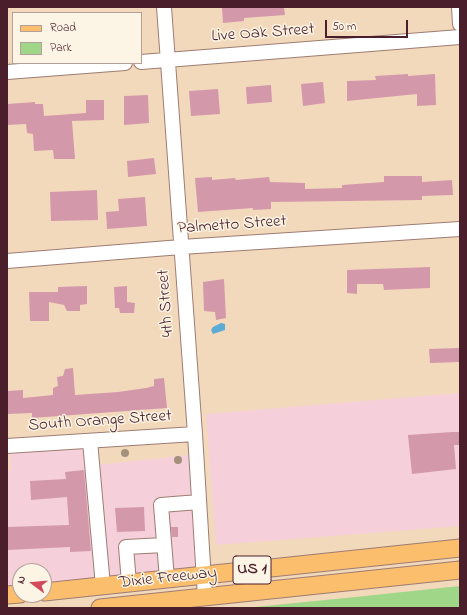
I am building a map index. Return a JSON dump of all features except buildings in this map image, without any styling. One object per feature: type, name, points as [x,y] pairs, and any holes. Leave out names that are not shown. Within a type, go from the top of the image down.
[{"type":"main road","name":"Dixie Freeway","points":[[52,591],[460,548]]},
{"type":"main road","name":"Dixie Freeway","points":[[100,608],[460,570]]},
{"type":"street","name":"4th Street","points":[[164,7],[195,434],[202,575],[205,597]]},
{"type":"street","points":[[459,7],[460,24]]},
{"type":"street","name":"Live Oak Street","points":[[142,62],[460,37]]},
{"type":"street","points":[[7,72],[112,64]]},
{"type":"street","name":"Palmetto Street","points":[[7,261],[181,247],[460,229]]},
{"type":"street","name":"South Orange Street","points":[[7,446],[195,434]]},
{"type":"street","points":[[90,441],[103,586]]},
{"type":"street","points":[[167,579],[161,505],[199,502]]},
{"type":"street","points":[[129,583],[126,547],[164,545]]},
{"type":"shaded area","points":[[460,393],[460,526],[216,545],[206,414]]},
{"type":"shaded area","points":[[94,446],[96,465],[190,455],[196,568],[52,584],[52,563],[12,563],[12,588],[7,589],[7,470],[11,470],[10,452]]},
{"type":"green space","points":[[460,586],[460,608],[245,608],[365,596]]},
{"type":"water","points":[[221,323],[225,324],[225,330],[213,334],[211,330],[213,327]]}]
